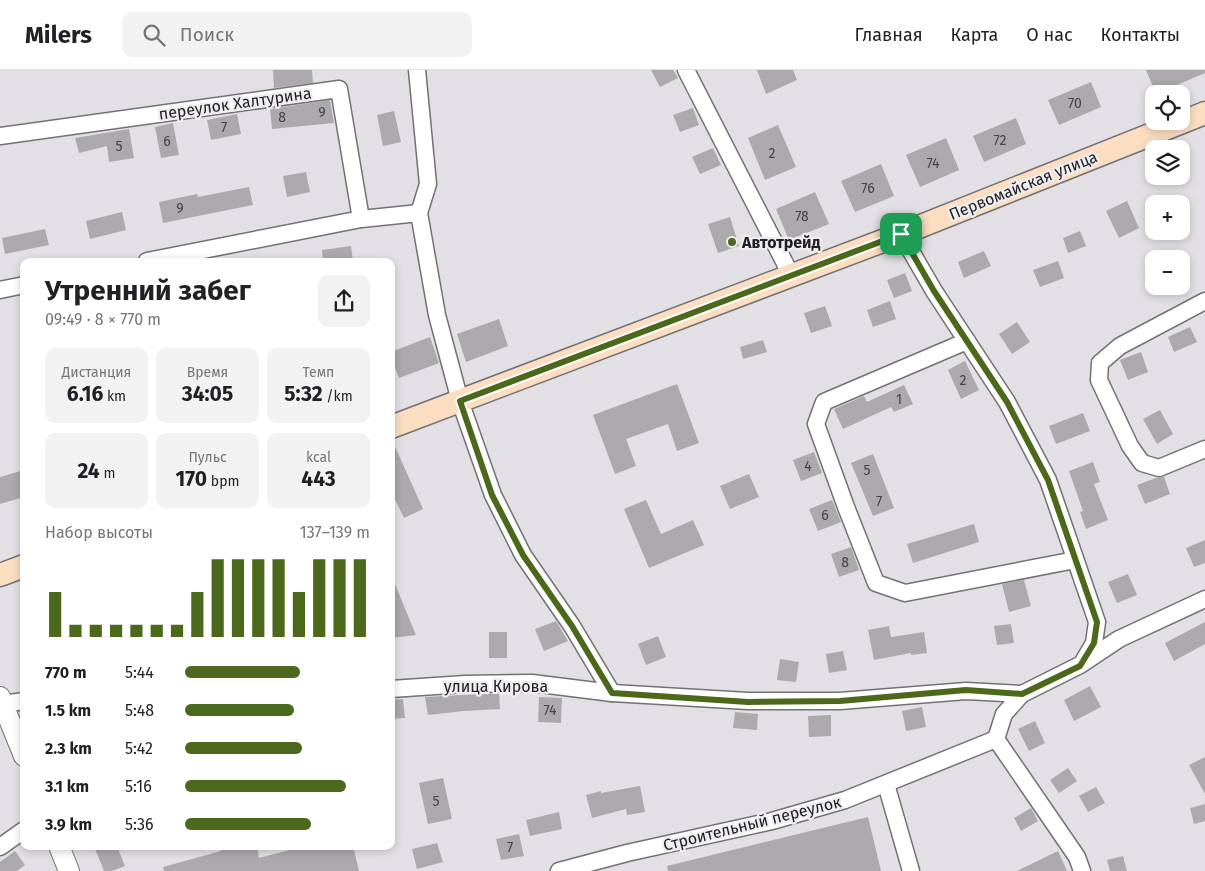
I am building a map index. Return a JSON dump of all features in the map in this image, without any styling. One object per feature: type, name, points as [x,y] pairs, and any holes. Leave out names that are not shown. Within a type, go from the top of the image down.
[{"type":"main road","name":"Первомайская улица","points":[[395,425],[901,234],[1203,117]]},
{"type":"main road","points":[[0,575],[20,568]]},
{"type":"street","points":[[417,70],[428,184],[419,214],[437,315],[460,401],[492,495],[523,555],[572,626],[612,693]]},
{"type":"street","points":[[686,70],[791,275]]},
{"type":"street","name":"переулок Халтурина","points":[[0,136],[340,89],[360,220]]},
{"type":"street","points":[[163,258],[360,220],[419,214]]},
{"type":"street","points":[[901,234],[934,291],[1007,402],[1048,480],[1097,622],[1094,643],[1080,666]]},
{"type":"street","points":[[0,290],[20,286]]},
{"type":"street","points":[[1205,302],[1120,346],[1100,363],[1099,380],[1130,446],[1142,464],[1159,468],[1205,449]]},
{"type":"street","points":[[967,341],[824,402],[816,424],[876,583],[905,593],[1075,560]]},
{"type":"street","name":"улица Кирова","points":[[395,689],[465,684],[532,683],[612,693],[748,702],[840,701],[966,690],[1022,694],[1080,666],[1119,639],[1205,599]]},
{"type":"street","points":[[1022,694],[1004,714],[996,739],[1077,857],[1082,871]]},
{"type":"street","points":[[20,700],[1,701],[20,746]]},
{"type":"street","name":"Строительный переулок","points":[[559,871],[627,852],[772,821],[845,800],[996,739]]},
{"type":"street","points":[[886,784],[911,871]]},
{"type":"street","points":[[0,847],[20,833]]},
{"type":"street","points":[[61,850],[69,871]]},
{"type":"building","points":[[273,70],[312,70],[313,83],[274,88]]},
{"type":"building","points":[[651,70],[673,70],[678,78],[660,87]]},
{"type":"building","points":[[757,70],[793,70],[797,80],[766,94]]},
{"type":"building","points":[[1146,70],[1205,70],[1205,73],[1177,85],[1152,85]]},
{"type":"building","points":[[1091,82],[1101,107],[1059,125],[1048,100]]},
{"type":"building","points":[[330,100],[334,123],[272,129],[270,109]]},
{"type":"building","points":[[693,108],[699,125],[680,132],[673,115]]},
{"type":"building","points":[[394,111],[401,142],[383,146],[377,115]]},
{"type":"building","points":[[237,114],[241,134],[211,140],[207,120]]},
{"type":"building","points":[[1016,118],[1026,144],[984,162],[973,136]]},
{"type":"building","points":[[173,123],[179,155],[161,158],[155,127]]},
{"type":"building","points":[[778,125],[796,167],[765,180],[748,138]]},
{"type":"building","points":[[129,129],[134,158],[109,162],[107,146],[79,153],[75,138]]},
{"type":"building","points":[[946,138],[959,170],[920,187],[906,155]]},
{"type":"building","points":[[713,148],[721,165],[700,174],[692,157]]},
{"type":"building","points":[[881,164],[894,196],[855,212],[841,181]]},
{"type":"building","points":[[306,172],[310,192],[287,197],[283,176]]},
{"type":"building","points":[[249,187],[253,205],[163,223],[159,202],[197,194],[198,197]]},
{"type":"building","points":[[815,192],[829,224],[789,240],[776,209]]},
{"type":"building","points":[[1127,201],[1139,228],[1119,238],[1106,211]]},
{"type":"building","points":[[122,212],[126,230],[90,239],[86,221]]},
{"type":"building","points":[[730,217],[739,246],[718,253],[708,224]]},
{"type":"building","points":[[45,229],[49,245],[5,254],[2,238]]},
{"type":"building","points":[[1080,231],[1086,246],[1068,253],[1063,238]]},
{"type":"building","points":[[351,246],[353,258],[323,258],[322,250]]},
{"type":"building","points":[[984,251],[991,266],[964,278],[958,262]]},
{"type":"building","points":[[1058,261],[1064,278],[1040,287],[1033,270]]},
{"type":"building","points":[[905,273],[912,291],[894,298],[887,280]]},
{"type":"building","points":[[890,301],[896,319],[873,327],[867,310]]},
{"type":"building","points":[[825,306],[832,326],[811,333],[804,313]]},
{"type":"building","points":[[499,319],[508,346],[466,362],[457,334]]},
{"type":"building","points":[[1017,322],[1030,342],[1012,354],[999,334]]},
{"type":"building","points":[[1190,327],[1197,342],[1174,352],[1168,337]]},
{"type":"building","points":[[430,337],[439,363],[399,378],[395,368],[395,350]]},
{"type":"building","points":[[763,340],[767,352],[743,359],[740,347]]},
{"type":"building","points":[[1141,352],[1148,372],[1128,380],[1120,360]]},
{"type":"building","points":[[965,361],[979,390],[961,399],[948,370]]},
{"type":"building","points":[[677,384],[699,443],[677,451],[668,424],[626,439],[636,466],[615,474],[593,415]]},
{"type":"building","points":[[904,385],[913,404],[894,412],[891,407],[843,429],[834,409],[864,396],[867,402]]},
{"type":"building","points":[[1160,410],[1173,434],[1157,444],[1143,419]]},
{"type":"building","points":[[1083,413],[1090,431],[1056,444],[1049,426]]},
{"type":"building","points":[[395,447],[423,509],[404,518],[395,499]]},
{"type":"building","points":[[814,452],[822,473],[801,481],[793,460]]},
{"type":"building","points":[[873,454],[894,508],[873,516],[851,463]]},
{"type":"building","points":[[1093,462],[1100,482],[1094,484],[1108,520],[1086,529],[1080,512],[1083,511],[1069,471]]},
{"type":"building","points":[[20,471],[20,498],[0,504],[0,477]]},
{"type":"building","points":[[749,474],[759,497],[730,509],[720,486]]},
{"type":"building","points":[[1164,477],[1170,494],[1145,504],[1137,485]]},
{"type":"building","points":[[646,500],[661,534],[693,520],[704,545],[649,568],[624,509]]},
{"type":"building","points":[[832,500],[841,522],[818,531],[809,509]]},
{"type":"building","points":[[974,524],[979,542],[913,563],[907,544]]},
{"type":"building","points":[[1205,540],[1205,563],[1194,567],[1186,548]]},
{"type":"building","points":[[851,547],[859,570],[839,577],[831,554]]},
{"type":"building","points":[[1128,574],[1137,595],[1117,603],[1108,582]]},
{"type":"building","points":[[1024,580],[1031,606],[1009,612],[1002,584]]},
{"type":"building","points":[[395,584],[416,635],[395,638]]},
{"type":"building","points":[[556,621],[568,641],[544,651],[535,629]]},
{"type":"building","points":[[1205,622],[1205,644],[1174,661],[1165,643]]},
{"type":"building","points":[[1011,624],[1014,643],[997,645],[994,626]]},
{"type":"building","points":[[889,626],[891,637],[924,632],[927,653],[911,655],[911,653],[874,660],[868,630]]},
{"type":"building","points":[[489,632],[507,632],[507,658],[489,658]]},
{"type":"building","points":[[658,636],[666,657],[646,665],[638,644]]},
{"type":"building","points":[[843,651],[847,670],[829,673],[826,654]]},
{"type":"building","points":[[780,659],[799,662],[796,682],[777,680]]},
{"type":"building","points":[[1090,686],[1101,707],[1074,721],[1064,700]]},
{"type":"building","points":[[499,693],[500,709],[428,715],[425,697]]},
{"type":"building","points":[[539,697],[562,698],[561,723],[538,722]]},
{"type":"building","points":[[403,699],[405,718],[395,719],[395,700]]},
{"type":"building","points":[[922,707],[926,727],[906,731],[902,711]]},
{"type":"building","points":[[735,712],[758,714],[757,730],[733,728]]},
{"type":"building","points":[[831,715],[831,736],[809,737],[808,716]]},
{"type":"building","points":[[1035,721],[1045,743],[1029,751],[1018,729]]},
{"type":"building","points":[[1205,757],[1205,794],[1189,765]]},
{"type":"building","points":[[1068,768],[1077,781],[1059,793],[1050,780]]},
{"type":"building","points":[[443,778],[452,819],[428,824],[419,783]]},
{"type":"building","points":[[640,786],[645,812],[627,815],[626,809],[592,818],[586,795]]},
{"type":"building","points":[[1096,787],[1105,803],[1088,812],[1079,796]]},
{"type":"building","points":[[1205,804],[1205,821],[1194,824],[1190,808]]},
{"type":"building","points":[[1031,808],[1038,821],[1021,831],[1014,818]]},
{"type":"building","points":[[559,812],[562,829],[530,836],[526,820]]},
{"type":"building","points":[[868,817],[881,871],[668,871],[667,866]]},
{"type":"building","points":[[519,834],[524,856],[501,860],[496,839]]},
{"type":"building","points":[[437,843],[443,862],[417,869],[412,849]]},
{"type":"building","points":[[96,850],[119,850],[125,866],[112,871],[104,871]]},
{"type":"building","points":[[258,850],[259,858],[290,850],[354,850],[359,871],[164,871],[163,867],[221,851]]},
{"type":"building","points":[[15,851],[25,865],[17,871],[0,871],[0,862]]},
{"type":"building","points":[[1058,851],[1067,871],[1017,871]]},
{"type":"building","points":[[1123,856],[1127,871],[1110,871],[1107,860]]},
{"type":"place","name":"Автотрейд","points":[[732,242]]},
{"type":"route","points":[[901,234],[934,291],[1007,402],[1048,480],[1097,622],[1094,643],[1080,666],[1022,694],[966,690],[840,701],[748,702],[612,693],[572,626],[523,555],[492,495],[460,401],[901,234]]}]
